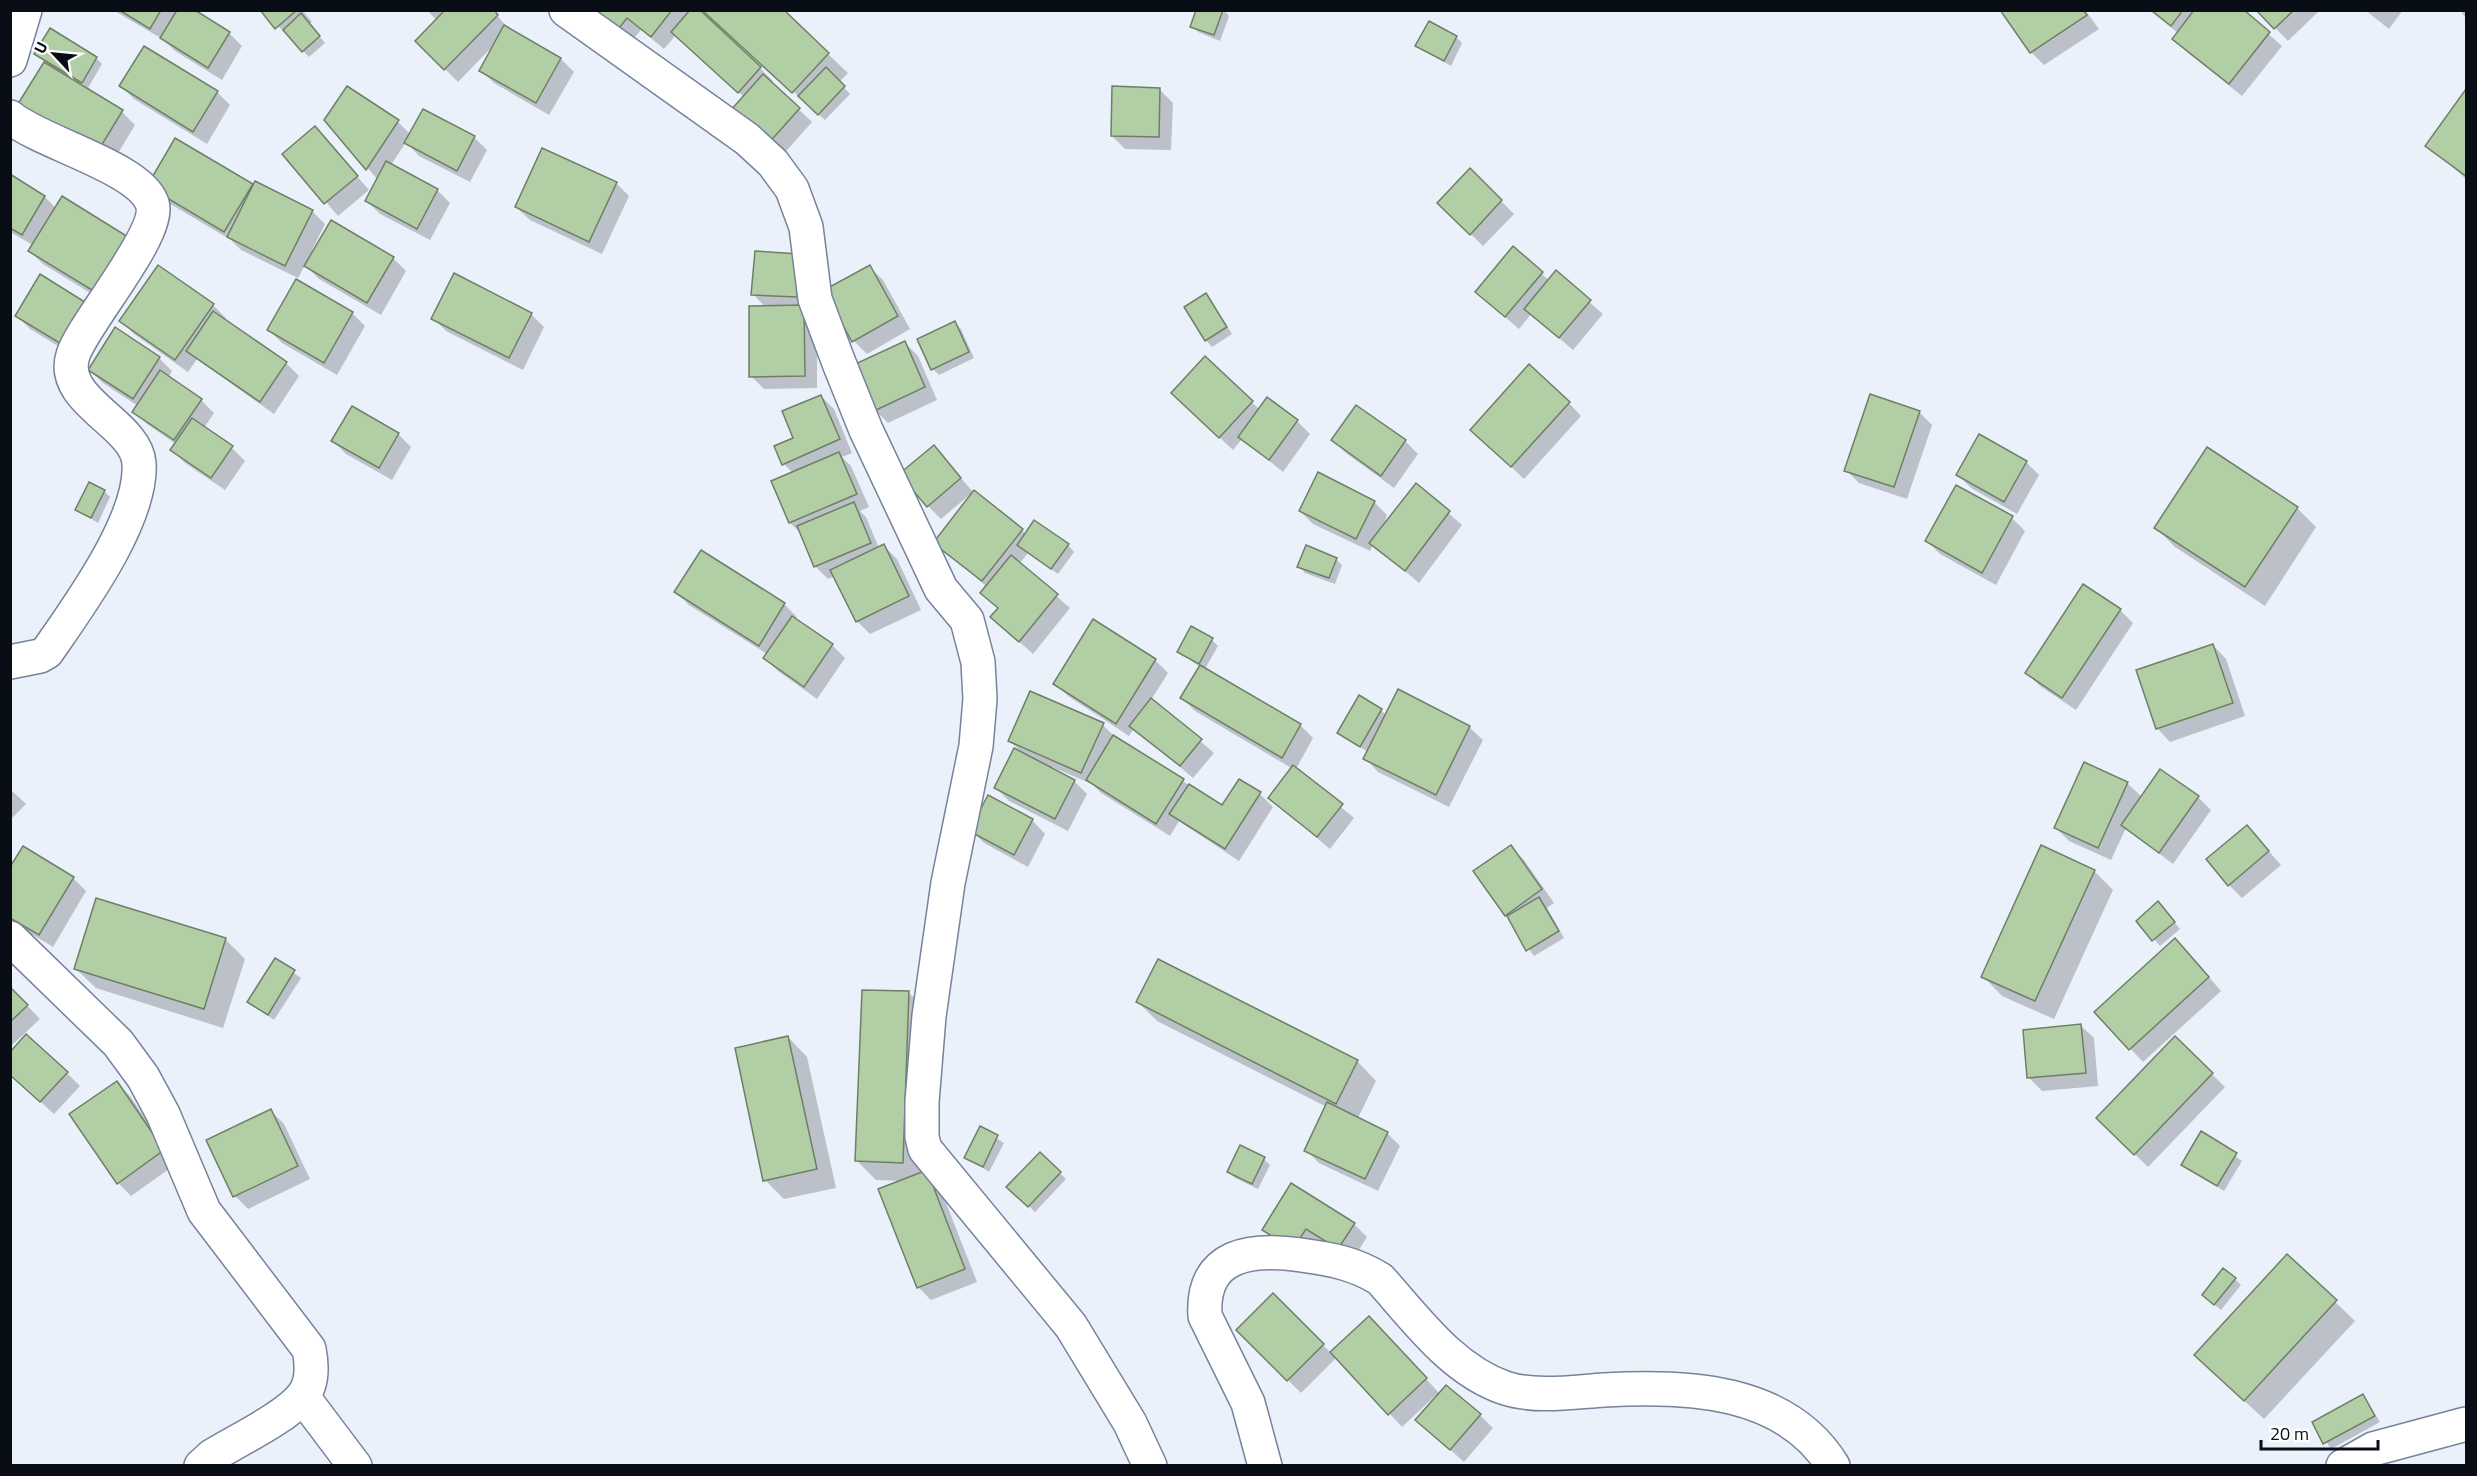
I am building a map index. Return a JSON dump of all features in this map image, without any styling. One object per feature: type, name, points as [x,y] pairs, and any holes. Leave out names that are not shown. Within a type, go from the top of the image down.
[{"type":"street","points":[[10,60],[25,10]]},
{"type":"street","points":[[566,10],[747,139],[773,163],[792,189],[807,227],[815,299],[866,430],[941,589],[967,620],[978,662],[980,699],[976,746],[948,883],[929,1016],[922,1102],[922,1137],[932,1160],[998,1234],[1071,1326],[1130,1423],[1150,1466]]},
{"type":"street","points":[[10,117],[114,171],[144,190],[153,205],[152,219],[139,247],[84,335],[72,361],[75,376],[85,398],[124,434],[137,452],[138,474],[135,494],[99,577],[46,652],[40,656],[10,662]]},
{"type":"street","points":[[10,938],[118,1043],[143,1077],[163,1114],[204,1210],[309,1349],[313,1365],[303,1397],[286,1411],[212,1456],[201,1466]]},
{"type":"street","points":[[1265,1466],[1248,1403],[1205,1316],[1204,1300],[1213,1274],[1227,1263],[1240,1255],[1273,1251],[1344,1261],[1367,1271],[1380,1279],[1448,1353],[1476,1374],[1506,1388],[1553,1393],[1638,1388],[1692,1390],[1740,1399],[1772,1409],[1804,1430],[1825,1451],[1833,1466]]},
{"type":"street","points":[[303,1397],[356,1466]]},
{"type":"street","points":[[2343,1466],[2373,1449],[2466,1424]]},
{"type":"building","points":[[119,10],[161,10],[150,29]]},
{"type":"building","points":[[177,10],[195,10],[230,32],[208,68],[160,38]]},
{"type":"building","points":[[260,10],[297,10],[275,29]]},
{"type":"building","points":[[445,10],[494,10],[498,15],[444,70],[415,41]]},
{"type":"building","points":[[590,10],[672,10],[651,37],[627,18],[616,32]]},
{"type":"building","points":[[690,10],[700,10],[761,67],[738,93],[671,32]]},
{"type":"building","points":[[702,10],[784,10],[829,53],[792,93]]},
{"type":"building","points":[[1196,10],[1223,10],[1214,35],[1190,27]]},
{"type":"building","points":[[2000,10],[2083,10],[2087,15],[2030,53]]},
{"type":"building","points":[[2151,10],[2183,10],[2171,26]]},
{"type":"building","points":[[2194,10],[2244,10],[2270,32],[2229,84],[2172,39]]},
{"type":"building","points":[[2256,10],[2294,10],[2274,29]]},
{"type":"building","points":[[301,13],[320,36],[302,52],[283,30]]},
{"type":"building","points":[[1429,21],[1457,36],[1444,61],[1415,46]]},
{"type":"building","points":[[504,25],[561,58],[536,103],[479,71]]},
{"type":"building","points":[[50,28],[97,57],[82,83],[34,54]]},
{"type":"building","points":[[144,46],[218,91],[193,132],[119,86]]},
{"type":"building","points":[[44,62],[123,110],[95,156],[16,107]]},
{"type":"building","points":[[826,67],[845,86],[818,115],[798,96]]},
{"type":"building","points":[[763,74],[800,108],[767,145],[730,111]]},
{"type":"building","points":[[347,86],[399,120],[366,170],[324,120]]},
{"type":"building","points":[[1112,86],[1160,88],[1159,137],[1111,136]]},
{"type":"building","points":[[2466,89],[2466,176],[2425,146]]},
{"type":"building","points":[[423,109],[475,136],[457,171],[404,143]]},
{"type":"building","points":[[315,126],[358,176],[324,204],[282,154]]},
{"type":"building","points":[[175,138],[253,184],[224,232],[147,186]]},
{"type":"building","points":[[542,148],[617,182],[589,242],[515,207]]},
{"type":"building","points":[[386,161],[438,189],[417,229],[365,201]]},
{"type":"building","points":[[1470,168],[1502,200],[1470,235],[1437,203]]},
{"type":"building","points":[[10,174],[45,196],[22,235],[10,228]]},
{"type":"building","points":[[255,181],[313,210],[285,266],[227,237]]},
{"type":"building","points":[[62,196],[133,240],[100,295],[28,251]]},
{"type":"building","points":[[331,220],[394,257],[367,303],[304,266]]},
{"type":"building","points":[[1513,246],[1543,272],[1505,317],[1475,292]]},
{"type":"building","points":[[755,251],[799,254],[797,297],[751,295]]},
{"type":"building","points":[[158,265],[214,304],[175,360],[119,321]]},
{"type":"building","points":[[870,265],[898,316],[852,342],[824,290]]},
{"type":"building","points":[[1556,270],[1591,300],[1559,338],[1524,309]]},
{"type":"building","points":[[454,273],[532,313],[509,358],[431,319]]},
{"type":"building","points":[[40,274],[88,304],[63,345],[15,316]]},
{"type":"building","points":[[296,279],[353,312],[324,363],[267,330]]},
{"type":"building","points":[[1206,293],[1227,327],[1205,341],[1184,307]]},
{"type":"building","points":[[804,305],[805,376],[749,377],[749,306]]},
{"type":"building","points":[[213,311],[287,362],[260,402],[186,351]]},
{"type":"building","points":[[955,321],[969,352],[931,370],[917,339]]},
{"type":"building","points":[[115,327],[160,357],[133,399],[88,370]]},
{"type":"building","points":[[905,341],[925,387],[874,411],[853,365]]},
{"type":"building","points":[[1205,356],[1253,401],[1219,438],[1171,393]]},
{"type":"building","points":[[1529,364],[1570,402],[1511,467],[1470,430]]},
{"type":"building","points":[[160,370],[202,399],[174,440],[132,412]]},
{"type":"building","points":[[1870,394],[1920,411],[1894,487],[1844,471]]},
{"type":"building","points":[[821,395],[840,439],[782,465],[774,446],[793,438],[782,411]]},
{"type":"building","points":[[1267,397],[1298,420],[1269,460],[1238,437]]},
{"type":"building","points":[[1356,405],[1406,440],[1381,476],[1331,440]]},
{"type":"building","points":[[352,406],[399,433],[379,468],[331,441]]},
{"type":"building","points":[[192,418],[233,446],[211,478],[170,450]]},
{"type":"building","points":[[1979,434],[2027,461],[2004,502],[1956,475]]},
{"type":"building","points":[[934,445],[961,478],[927,507],[899,474]]},
{"type":"building","points":[[2207,447],[2298,507],[2245,587],[2154,528]]},
{"type":"building","points":[[839,452],[857,494],[789,523],[771,481]]},
{"type":"building","points":[[1318,472],[1375,501],[1356,539],[1299,511]]},
{"type":"building","points":[[89,482],[105,490],[91,518],[75,510]]},
{"type":"building","points":[[1416,483],[1450,511],[1405,571],[1369,543]]},
{"type":"building","points":[[1956,485],[2013,516],[1982,573],[1925,541]]},
{"type":"building","points":[[974,490],[1023,529],[982,581],[933,543]]},
{"type":"building","points":[[854,502],[871,543],[814,567],[797,526]]},
{"type":"building","points":[[1034,520],[1069,544],[1051,569],[1017,545]]},
{"type":"building","points":[[884,544],[909,596],[856,622],[830,570]]},
{"type":"building","points":[[1306,545],[1337,558],[1329,578],[1297,567]]},
{"type":"building","points":[[701,550],[785,603],[759,646],[674,592]]},
{"type":"building","points":[[1011,555],[1058,594],[1019,642],[990,617],[998,608],[980,593]]},
{"type":"building","points":[[2083,584],[2121,609],[2062,698],[2025,673]]},
{"type":"building","points":[[792,616],[833,644],[804,687],[763,658]]},
{"type":"building","points":[[1093,619],[1156,659],[1116,724],[1053,684]]},
{"type":"building","points":[[1191,626],[1213,638],[1199,664],[1177,652]]},
{"type":"building","points":[[2213,644],[2233,703],[2156,729],[2136,670]]},
{"type":"building","points":[[1200,665],[1301,724],[1282,758],[1180,698]]},
{"type":"building","points":[[1398,689],[1470,726],[1436,795],[1363,759]]},
{"type":"building","points":[[1030,691],[1104,723],[1081,773],[1008,741]]},
{"type":"building","points":[[1359,695],[1382,709],[1360,747],[1337,733]]},
{"type":"building","points":[[1151,698],[1202,739],[1180,766],[1129,726]]},
{"type":"building","points":[[1113,735],[1184,779],[1156,824],[1086,780]]},
{"type":"building","points":[[1014,748],[1075,780],[1055,819],[994,788]]},
{"type":"building","points":[[2084,762],[2128,782],[2098,848],[2054,828]]},
{"type":"building","points":[[1293,765],[1343,804],[1317,837],[1268,798]]},
{"type":"building","points":[[2160,769],[2199,796],[2159,853],[2121,825]]},
{"type":"building","points":[[1239,779],[1261,792],[1225,849],[1169,814],[1189,784],[1222,805]]},
{"type":"building","points":[[988,795],[1033,819],[1014,855],[969,831]]},
{"type":"building","points":[[2247,825],[2269,851],[2228,886],[2206,859]]},
{"type":"building","points":[[1511,845],[1542,889],[1505,916],[1473,871]]},
{"type":"building","points":[[2041,845],[2095,870],[2035,1001],[1981,977]]},
{"type":"building","points":[[23,846],[74,877],[39,935],[10,918],[10,867]]},
{"type":"building","points":[[1539,897],[1559,931],[1526,951],[1507,916]]},
{"type":"building","points":[[96,898],[226,938],[204,1009],[74,969]]},
{"type":"building","points":[[2158,901],[2175,922],[2152,941],[2136,921]]},
{"type":"building","points":[[2175,938],[2209,977],[2129,1050],[2094,1012]]},
{"type":"building","points":[[275,958],[295,970],[268,1015],[247,1002]]},
{"type":"building","points":[[1158,959],[1358,1060],[1336,1104],[1136,1002]]},
{"type":"building","points":[[10,987],[28,1005],[10,1022]]},
{"type":"building","points":[[862,990],[909,991],[903,1163],[855,1161]]},
{"type":"building","points":[[2081,1024],[2086,1073],[2027,1078],[2023,1030]]},
{"type":"building","points":[[26,1034],[68,1072],[40,1102],[10,1075],[10,1052]]},
{"type":"building","points":[[788,1036],[817,1169],[763,1181],[735,1048]]},
{"type":"building","points":[[2175,1036],[2213,1073],[2134,1155],[2096,1118]]},
{"type":"building","points":[[117,1081],[164,1150],[117,1184],[69,1114]]},
{"type":"building","points":[[1327,1102],[1388,1132],[1365,1179],[1304,1151]]},
{"type":"building","points":[[271,1109],[298,1166],[233,1197],[206,1140]]},
{"type":"building","points":[[980,1126],[998,1135],[983,1167],[964,1158]]},
{"type":"building","points":[[2201,1131],[2237,1153],[2217,1186],[2181,1165]]},
{"type":"building","points":[[1240,1145],[1265,1157],[1252,1184],[1227,1172]]},
{"type":"building","points":[[1040,1152],[1061,1172],[1028,1207],[1006,1187]]},
{"type":"building","points":[[927,1170],[965,1269],[917,1288],[878,1189]]},
{"type":"building","points":[[1291,1183],[1355,1223],[1338,1249],[1306,1229],[1293,1249],[1262,1230]]},
{"type":"building","points":[[2287,1254],[2337,1300],[2244,1401],[2194,1355]]},
{"type":"building","points":[[2223,1268],[2236,1278],[2214,1305],[2202,1295]]},
{"type":"building","points":[[1273,1293],[1324,1344],[1287,1381],[1236,1330]]},
{"type":"building","points":[[1369,1316],[1427,1378],[1388,1415],[1330,1352]]},
{"type":"building","points":[[1446,1385],[1481,1414],[1450,1450],[1415,1420]]},
{"type":"building","points":[[2363,1394],[2375,1416],[2323,1444],[2312,1422]]}]
